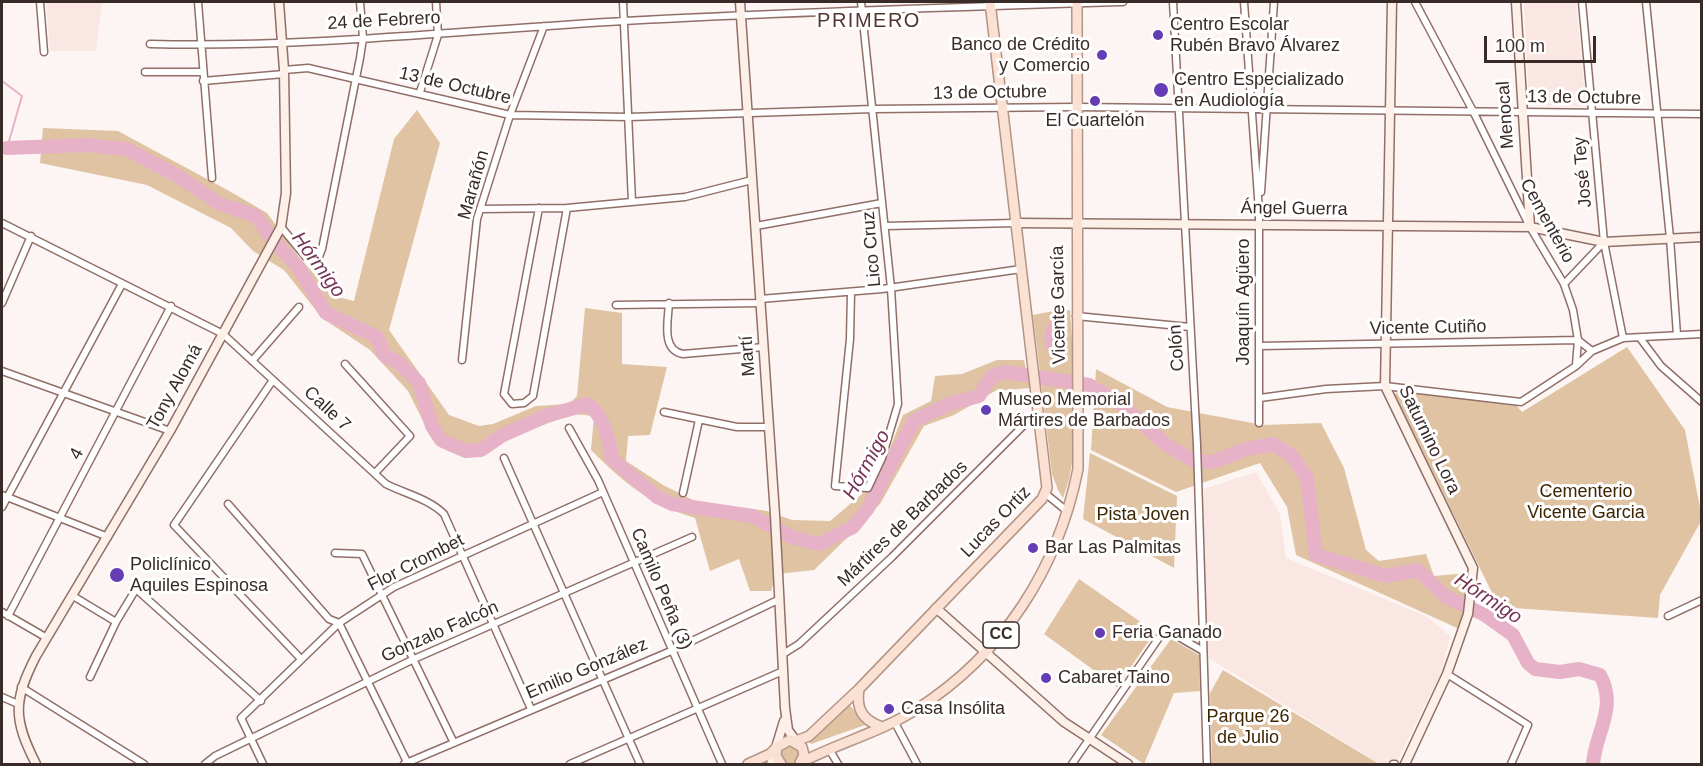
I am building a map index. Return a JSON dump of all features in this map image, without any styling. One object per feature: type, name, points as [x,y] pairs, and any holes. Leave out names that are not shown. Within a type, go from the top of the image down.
[{"type":"main road","name":"Vicente García","points":[[799,764],[829,748],[882,727],[916,709],[954,682],[986,654],[1034,590],[1068,512],[1078,469],[1075,224],[1077,2]]},
{"type":"main road","name":"Lucas Ortiz","points":[[748,765],[770,754],[785,740],[796,741],[809,736],[859,689],[1046,494],[1048,481],[991,4]]},
{"type":"main road","points":[[859,689],[859,709],[871,723],[882,727]]},
{"type":"main road","points":[[796,741],[804,751],[799,764]]},
{"type":"main road","points":[[777,747],[776,756],[781,765]]},
{"type":"street","points":[[40,2],[44,52]]},
{"type":"street","points":[[198,2],[212,178]]},
{"type":"street","name":"Tony Alomá","points":[[36,765],[20,727],[18,704],[21,687],[170,431],[280,230],[286,202],[284,72],[279,2]]},
{"type":"street","points":[[280,230],[306,257],[317,262],[322,249],[363,38],[360,2]]},
{"type":"street","points":[[420,92],[438,35],[436,2]]},
{"type":"street","points":[[623,2],[632,202]]},
{"type":"street","name":"Martí","points":[[740,2],[776,514],[785,708],[788,730],[796,741]]},
{"type":"street","name":"Lico Cruz","points":[[851,292],[850,339],[836,486],[868,488],[882,458],[898,404],[891,288],[861,2]]},
{"type":"street","name":"24 de Febrero","points":[[150,44],[202,45],[438,35],[624,21],[991,4],[1123,2]]},
{"type":"street","name":"Colón","points":[[1173,2],[1199,471],[1208,765]]},
{"type":"street","name":"Joaquín Agüero","points":[[1244,2],[1259,211],[1259,423]]},
{"type":"street","points":[[1259,211],[1274,2]]},
{"type":"street","name":"Saturnino Lora","points":[[1392,2],[1385,386],[1473,568],[1468,614],[1447,674],[1405,765]]},
{"type":"street","name":"Cementerio","points":[[1415,2],[1530,226],[1564,284],[1573,310],[1578,340],[1576,366]]},
{"type":"street","name":"Menocal","points":[[1516,2],[1530,226]]},
{"type":"street","name":"José Tey","points":[[1582,2],[1604,242],[1623,338]]},
{"type":"street","points":[[1646,2],[1670,238],[1677,335]]},
{"type":"street","name":"Marañón","points":[[462,360],[480,209],[510,116],[544,26]]},
{"type":"street","name":"13 de Octubre","points":[[203,81],[308,68],[420,92],[510,116],[629,117],[748,115],[873,109],[1077,107],[1701,114]]},
{"type":"street","points":[[145,72],[203,72]]},
{"type":"street","points":[[480,209],[567,208],[685,197],[752,180]]},
{"type":"street","points":[[756,226],[882,203]]},
{"type":"street","points":[[539,208],[504,393],[512,404],[524,403],[533,396],[567,208]]},
{"type":"street","name":"Calle 7","points":[[2,223],[223,334],[386,484],[412,498],[433,503],[444,514],[531,709]]},
{"type":"street","name":"Ángel Guerra","points":[[885,226],[1016,223],[1388,227],[1530,226],[1604,242],[1701,237]]},
{"type":"street","points":[[2,303],[31,236]]},
{"type":"street","points":[[1564,284],[1604,242]]},
{"type":"street","points":[[616,305],[761,301],[891,288],[1021,269]]},
{"type":"street","points":[[2,507],[4,496],[122,284]]},
{"type":"street","points":[[669,303],[669,342],[670,349],[675,353],[764,347]]},
{"type":"street","name":"4","points":[[8,616],[171,306]]},
{"type":"street","points":[[252,361],[299,307]]},
{"type":"street","points":[[1076,316],[1190,327]]},
{"type":"street","points":[[1260,398],[1326,389],[1385,386],[1521,402],[1576,366],[1592,351],[1623,338],[1701,334]]},
{"type":"street","points":[[1640,338],[1661,366],[1701,402]]},
{"type":"street","points":[[1578,340],[1592,351]]},
{"type":"street","name":"Vicente Cutiño","points":[[1260,346],[1578,340]]},
{"type":"street","points":[[345,364],[410,436],[375,473]]},
{"type":"street","points":[[2,371],[170,431]]},
{"type":"street","points":[[273,380],[174,525],[301,659]]},
{"type":"street","name":"Mártires de Barbados","points":[[783,654],[799,644],[892,557],[1040,410]]},
{"type":"street","points":[[663,412],[737,427],[769,427]]},
{"type":"street","points":[[682,493],[699,420]]},
{"type":"street","name":"Camilo Peña (3)","points":[[569,428],[603,492],[722,765]]},
{"type":"street","points":[[504,458],[640,765]]},
{"type":"street","name":"Flor Crombet","points":[[252,739],[242,720],[339,623],[382,595],[463,555],[603,492]]},
{"type":"street","points":[[1046,494],[1068,512]]},
{"type":"street","points":[[4,496],[108,537]]},
{"type":"street","points":[[228,504],[328,619],[339,623],[369,681],[407,764]]},
{"type":"street","name":"Gonzalo Falcón","points":[[206,765],[215,756],[414,659],[692,537]]},
{"type":"street","points":[[336,553],[362,554],[454,743]]},
{"type":"street","points":[[90,677],[116,622],[136,589],[261,700]]},
{"type":"street","points":[[73,596],[116,622]]},
{"type":"street","name":"Emilio González","points":[[407,764],[671,651],[780,599]]},
{"type":"street","points":[[1668,616],[1701,600]]},
{"type":"street","points":[[936,608],[1064,722],[1128,765]]},
{"type":"street","points":[[2,612],[47,639]]},
{"type":"street","points":[[1072,765],[1165,629],[1203,651]]},
{"type":"street","points":[[570,765],[697,711],[783,670]]},
{"type":"street","points":[[1447,674],[1528,724],[1511,765]]},
{"type":"street","points":[[21,687],[144,765]]},
{"type":"street","points":[[2,697],[18,704]]},
{"type":"street","name":"Martí","points":[[771,765],[785,708]]},
{"type":"street","points":[[894,721],[917,765]]},
{"type":"street","points":[[252,739],[263,765]]},
{"type":"street","points":[[829,748],[838,765]]},
{"type":"shaded area","points":[[46,2],[102,2],[96,51],[50,51]]},
{"type":"shaded area","points":[[1524,2],[1576,2],[1586,107],[1529,105]]},
{"type":"shaded area","points":[[1049,322],[1055,322],[1060,333],[1049,351],[1045,347],[1047,341],[1043,339]]},
{"type":"shaded area","points":[[1256,472],[1280,514],[1286,558],[1426,616],[1450,636],[1442,671],[1396,764],[1380,764],[1207,657],[1203,489]]},
{"type":"green space","points":[[417,110],[440,143],[389,330],[449,415],[479,426],[493,424],[536,406],[569,404],[577,396],[585,308],[622,313],[622,364],[667,367],[650,435],[628,436],[626,461],[663,485],[695,501],[767,511],[792,520],[830,521],[862,494],[890,448],[903,415],[931,401],[935,376],[962,374],[997,360],[1024,360],[1030,388],[995,391],[954,415],[924,426],[880,504],[814,570],[777,574],[771,591],[750,591],[739,559],[710,571],[695,518],[664,506],[638,491],[591,450],[594,416],[573,414],[513,436],[472,457],[448,451],[427,429],[408,391],[370,350],[322,318],[284,270],[253,251],[231,228],[147,185],[40,163],[43,128],[118,131],[267,213],[299,257],[334,296],[354,301],[394,139]]},
{"type":"green space","points":[[1070,310],[1075,406],[1073,456],[1063,498],[1052,474],[1033,315]]},
{"type":"green space","name":"Cementerio Vicente Garcia","points":[[1627,347],[1685,430],[1701,513],[1701,521],[1660,595],[1658,618],[1499,607],[1395,395],[1398,390],[1517,406],[1522,412]]},
{"type":"green space","points":[[1096,369],[1167,407],[1263,425],[1321,423],[1344,468],[1366,550],[1379,561],[1426,554],[1434,576],[1478,572],[1466,632],[1296,555],[1287,507],[1260,463],[1176,492],[1091,450]]},
{"type":"green space","name":"Pista Joven","points":[[1090,453],[1177,496],[1174,568],[1083,519]]},
{"type":"green space","name":"Feria Ganado","points":[[1079,579],[1155,632],[1117,687],[1044,634]]},
{"type":"green space","points":[[1171,639],[1199,655],[1200,691],[1174,693],[1144,764],[1101,735]]},
{"type":"green space","name":"Parque 26 de Julio","points":[[1223,670],[1379,764],[1212,764],[1210,693]]},
{"type":"green space","points":[[849,704],[865,725],[811,744],[809,742]]},
{"type":"green space","points":[[793,743],[802,753],[796,764],[783,764],[778,751]]},
{"type":"waterway","points":[[2,81],[22,96],[7,148],[2,149]]},
{"type":"waterway","name":"Hórmigo","points":[[7,148],[86,145],[126,149],[176,175],[220,204],[256,216],[272,239],[298,267],[326,313],[377,337],[384,355],[400,364],[419,383],[432,426],[441,440],[466,451],[481,450],[503,435],[546,416],[588,404],[602,422],[608,436],[612,459],[657,497],[672,504],[752,516],[794,538],[819,544],[853,527],[868,508],[914,421],[949,404],[979,396],[992,376],[1006,372],[1089,385],[1122,405],[1165,444],[1194,461],[1213,462],[1246,449],[1273,444],[1292,456],[1307,478],[1316,555],[1386,576],[1418,570],[1446,597],[1485,615],[1513,635],[1528,663],[1535,669],[1560,672],[1579,669],[1600,675],[1607,698],[1593,764]]},
{"type":"place","name":"Centro Escolar Rubén Bravo Álvarez","points":[[1158,35]]},
{"type":"place","name":"Banco de Crédito y Comercio","points":[[1102,55]]},
{"type":"place","name":"Centro Especializado en Audiología","points":[[1161,90]]},
{"type":"place","name":"El Cuartelón","points":[[1095,101]]},
{"type":"place","name":"Museo Memorial Mártires de Barbados","points":[[986,410]]},
{"type":"place","name":"Bar Las Palmitas","points":[[1033,548]]},
{"type":"place","name":"Policlínico Aquiles Espinosa","points":[[117,575]]},
{"type":"place","name":"Feria Ganado","points":[[1100,633]]},
{"type":"place","name":"Cabaret Taino","points":[[1046,678]]},
{"type":"place","name":"Casa Insólita","points":[[889,709]]},
{"type":"district","name":"PRIMERO","points":[[869,21]]}]
